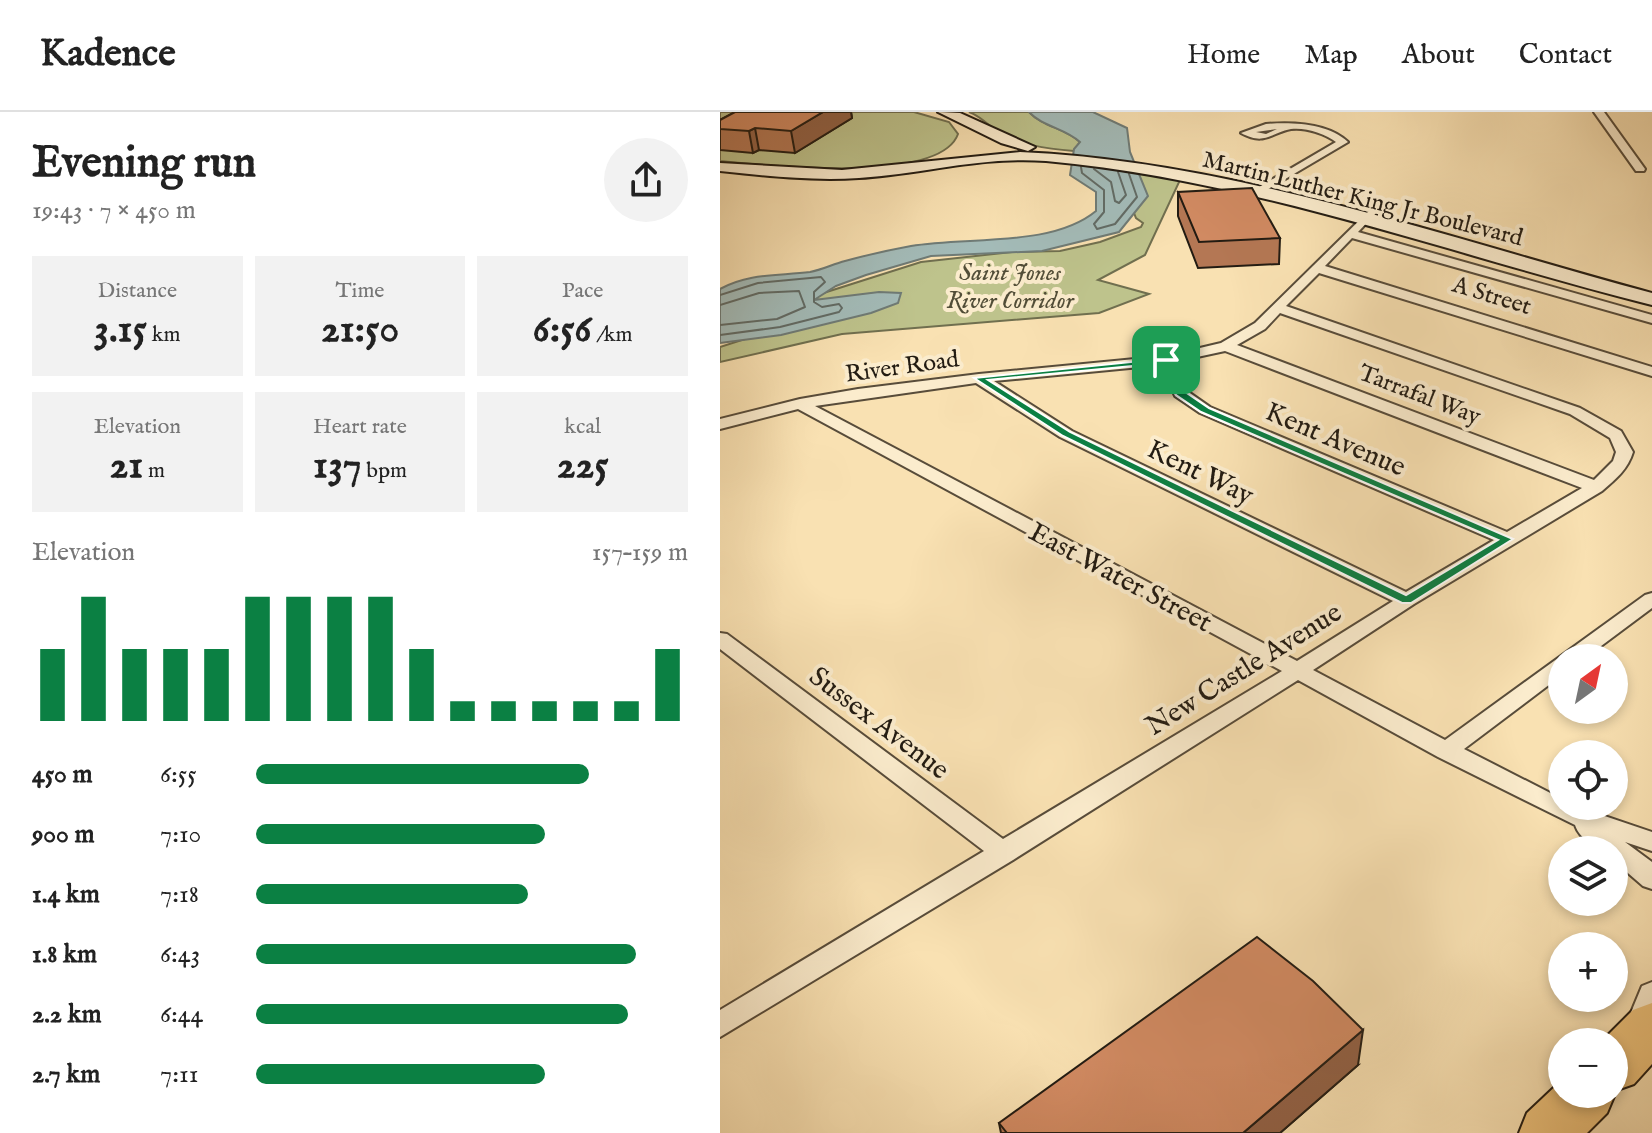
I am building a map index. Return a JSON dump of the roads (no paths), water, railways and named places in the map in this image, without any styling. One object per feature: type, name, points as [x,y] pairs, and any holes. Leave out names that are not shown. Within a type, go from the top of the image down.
[{"type":"highway","points":[[1548,1133],[1573,1108]]},
{"type":"street","name":"Martin Luther King Jr Boulevard","points":[[944,112],[968,136],[1263,189],[1652,287]]},
{"type":"street","points":[[1599,112],[1640,169]]},
{"type":"street","points":[[1263,189],[1343,142],[1326,131],[1285,129]]},
{"type":"street","points":[[720,167],[834,175],[919,165],[968,136]]},
{"type":"street","name":"Martin Luther King Jr Boulevard","points":[[919,165],[976,156],[1068,156]]},
{"type":"street","name":"Martin Luther King Jr Boulevard","points":[[1367,215],[1652,299]]},
{"type":"street","name":"River Road","points":[[720,424],[800,404],[979,378],[1166,360],[1226,346],[1247,335],[1278,308],[1367,215]]},
{"type":"street","points":[[1350,234],[1652,319]]},
{"type":"street","name":"A Street","points":[[1317,268],[1652,372]]},
{"type":"street","name":"New Castle Avenue","points":[[720,1025],[1004,853],[1407,600],[1596,487],[1618,472],[1625,461],[1625,450],[1612,431],[1575,411],[1278,308]]},
{"type":"street","name":"Tarrafal Way","points":[[1226,346],[1596,487]]},
{"type":"street","name":"Kent Avenue","points":[[1166,360],[1180,393],[1205,410],[1507,539]]},
{"type":"street","name":"Kent Way","points":[[979,378],[1066,434],[1407,600]]},
{"type":"street","name":"East Water Street","points":[[800,404],[1548,803]]},
{"type":"street","points":[[1590,644],[1652,599]]},
{"type":"street","name":"Sussex Avenue","points":[[720,639],[1004,853]]},
{"type":"street","points":[[1446,751],[1548,675]]},
{"type":"street","name":"East Water Street","points":[[1578,820],[1652,879]]},
{"type":"street","name":"East Water Street","points":[[1588,820],[1652,842]]},
{"type":"street","points":[[1632,1048],[1652,994]]},
{"type":"water","points":[[1029,112],[1093,112],[1127,128],[1130,152],[1148,196],[1119,232],[1042,251],[931,256],[836,286],[814,300],[879,292],[901,293],[898,303],[871,313],[781,335],[720,343],[720,289],[731,284],[753,278],[814,271],[911,246],[1032,236],[1077,223],[1096,211],[1096,192],[1070,175],[1074,149],[1080,142]]},
{"type":"park label","name":"Saint Jones River Corridor","points":[[1010,286]]}]
